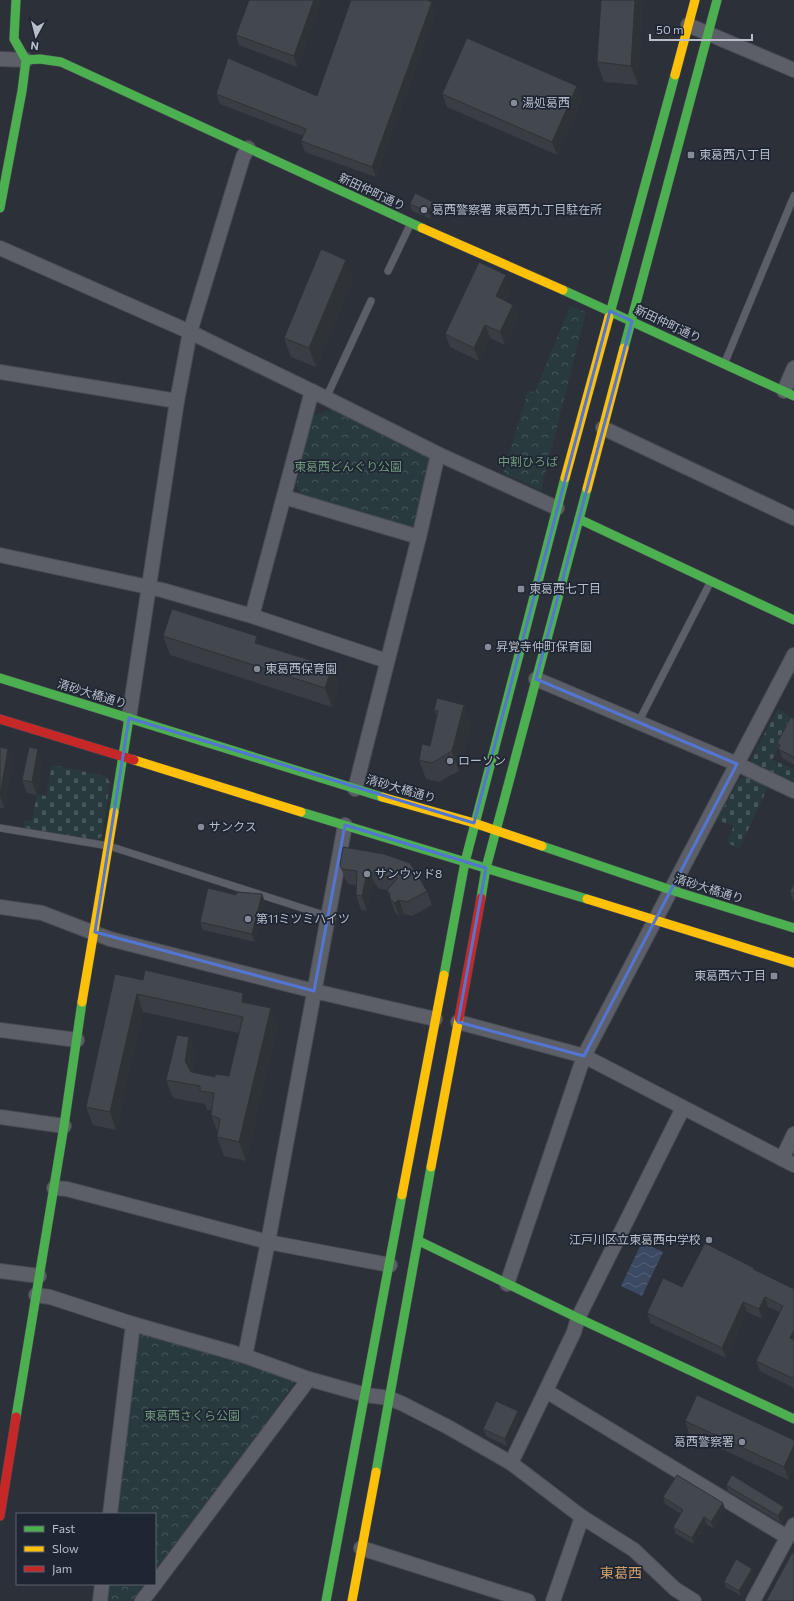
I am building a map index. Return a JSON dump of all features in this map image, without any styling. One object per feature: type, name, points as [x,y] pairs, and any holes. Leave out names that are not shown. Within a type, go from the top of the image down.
[{"type":"street","points":[[0,208],[22,91],[26,60],[14,39],[16,0]]},
{"type":"street","points":[[326,1601],[366,1395],[465,862],[557,508],[695,0]]},
{"type":"street","points":[[352,1601],[419,1242],[486,868],[718,0]]},
{"type":"street","points":[[688,25],[794,70]]},
{"type":"street","points":[[0,59],[26,60]]},
{"type":"street","name":"新田仲町通り","points":[[26,60],[40,59],[61,62],[411,223],[632,321],[789,394]]},
{"type":"street","points":[[0,1516],[64,1126],[90,952],[95,932],[109,846],[177,401],[190,332],[243,157],[248,148]]},
{"type":"street","points":[[0,248],[190,332],[438,454],[557,508]]},
{"type":"street","points":[[789,394],[794,368]]},
{"type":"street","points":[[0,372],[177,401]]},
{"type":"street","points":[[252,616],[312,391]]},
{"type":"street","points":[[603,428],[794,518]]},
{"type":"street","points":[[356,789],[419,537],[438,454]]},
{"type":"street","points":[[284,496],[419,537]]},
{"type":"street","points":[[579,519],[794,620]]},
{"type":"street","points":[[0,556],[149,586],[252,616],[387,661]]},
{"type":"street","points":[[507,1284],[584,1056],[794,655]]},
{"type":"street","name":"清砂大橋通り","points":[[0,678],[356,789],[496,830],[671,890],[794,928]]},
{"type":"street","points":[[536,679],[737,764],[794,791]]},
{"type":"street","points":[[0,719],[122,755],[345,826],[656,919],[794,963]]},
{"type":"street","points":[[244,1356],[268,1242],[327,916],[345,826]]},
{"type":"street","points":[[0,907],[42,913],[110,939],[314,991],[435,1019]]},
{"type":"street","points":[[458,1022],[584,1056],[788,1162],[794,1134]]},
{"type":"street","points":[[0,1030],[77,1040]]},
{"type":"street","points":[[511,1463],[574,1332],[578,1318],[683,1108]]},
{"type":"street","points":[[0,1117],[64,1126]]},
{"type":"street","points":[[54,1188],[67,1189],[268,1242],[390,1265]]},
{"type":"street","points":[[419,1242],[794,1419]]},
{"type":"street","points":[[0,1270],[39,1276]]},
{"type":"street","points":[[36,1296],[50,1297],[133,1324],[244,1356],[366,1395],[390,1398],[448,1427],[511,1463],[582,1517],[634,1550],[676,1588],[694,1601]]},
{"type":"street","points":[[110,1513],[133,1324]]},
{"type":"street","points":[[156,1583],[309,1378]]},
{"type":"street","points":[[546,1390],[787,1537]]},
{"type":"street","points":[[553,1601],[582,1517]]},
{"type":"street","points":[[753,1601],[794,1525]]},
{"type":"street","points":[[362,1548],[528,1601]]},
{"type":"street","points":[[100,1601],[102,1585]]},
{"type":"street","points":[[145,1600],[154,1585]]},
{"type":"lane","points":[[724,364],[794,196]]},
{"type":"lane","points":[[388,271],[411,223]]},
{"type":"lane","points":[[326,398],[371,301]]},
{"type":"lane","points":[[638,723],[711,580]]},
{"type":"lane","points":[[0,828],[109,846],[327,916]]},
{"type":"highlighted area","points":[[610,311],[632,321],[536,679],[737,764],[584,1056],[458,1022],[486,868],[345,825],[314,991],[95,932],[129,718],[474,823]]},
{"type":"green space","name":"中割ひろば","points":[[570,306],[586,312],[541,490],[503,474],[528,391],[535,392]]},
{"type":"green space","name":"東葛西どんぐり公園","points":[[331,410],[432,459],[414,529],[303,500],[296,485],[313,416]]},
{"type":"green space","points":[[778,709],[794,719],[772,760],[794,769],[794,783],[752,763],[751,759]]},
{"type":"green space","points":[[52,765],[106,776],[110,783],[102,836],[97,840],[23,828],[25,820],[32,821],[37,794],[46,796]]},
{"type":"green space","points":[[748,777],[768,787],[739,849],[727,842],[734,826],[717,820],[740,778]]},
{"type":"green space","name":"東葛西さくら公園","points":[[137,1331],[297,1379],[156,1582],[156,1513],[115,1513]]},
{"type":"green space","points":[[106,1585],[153,1585],[142,1601],[104,1601]]},
{"type":"water","points":[[642,1242],[663,1252],[642,1296],[621,1286]]},
{"type":"building","points":[[249,0],[314,0],[294,56],[236,35]]},
{"type":"building","points":[[351,0],[427,0],[432,2],[372,167],[301,141],[306,129],[216,94],[228,58],[317,96]]},
{"type":"building","points":[[601,0],[635,0],[631,66],[597,62]]},
{"type":"building","name":"湯処葛西","points":[[467,38],[577,86],[552,142],[442,94]]},
{"type":"building","points":[[415,193],[433,202],[428,212],[410,204]]},
{"type":"building","points":[[321,249],[346,260],[309,348],[284,338]]},
{"type":"building","points":[[479,262],[506,275],[496,296],[513,305],[500,332],[485,325],[474,348],[445,334]]},
{"type":"building","points":[[172,609],[257,636],[255,643],[332,667],[325,688],[163,636]]},
{"type":"building","points":[[437,698],[464,705],[452,751],[432,763],[419,760],[422,744],[430,746],[438,711],[434,710]]},
{"type":"building","points":[[791,717],[794,719],[794,757],[778,749],[780,745],[777,743]]},
{"type":"building","points":[[0,747],[8,749],[0,796]]},
{"type":"building","points":[[29,747],[38,749],[32,782],[22,780]]},
{"type":"building","points":[[343,847],[384,854],[410,863],[427,891],[407,902],[399,900],[394,903],[387,890],[398,878],[374,875],[368,868],[362,896],[356,895],[357,871],[342,869],[340,865]]},
{"type":"building","points":[[794,883],[794,894],[790,892]]},
{"type":"building","points":[[208,888],[236,895],[237,892],[262,894],[252,934],[200,922]]},
{"type":"building","points":[[145,970],[243,993],[242,1002],[271,1008],[239,1142],[217,1137],[220,1119],[211,1115],[214,1093],[200,1091],[200,1086],[166,1080],[177,1035],[189,1037],[185,1061],[191,1072],[215,1077],[215,1074],[229,1076],[243,1017],[137,994],[110,1112],[86,1107],[115,974],[143,980]]},
{"type":"building","points":[[705,1243],[794,1289],[794,1330],[790,1338],[794,1340],[794,1379],[756,1361],[783,1306],[765,1297],[759,1309],[743,1302],[722,1348],[647,1313],[663,1278],[682,1287]]},
{"type":"building","points":[[697,1395],[794,1440],[794,1445],[784,1467],[685,1421]]},
{"type":"building","points":[[496,1401],[518,1411],[505,1439],[483,1429]]},
{"type":"building","points":[[677,1475],[723,1503],[711,1522],[704,1517],[692,1538],[673,1527],[683,1510],[663,1497]]},
{"type":"building","points":[[732,1475],[784,1507],[778,1516],[726,1485]]},
{"type":"building","points":[[792,1553],[794,1553],[794,1601],[766,1601]]},
{"type":"building","points":[[736,1559],[752,1569],[739,1591],[724,1582]]},
{"type":"traffic: fast","points":[[0,208],[22,91],[26,60],[14,39],[16,0]]},
{"type":"traffic: fast","points":[[624,348],[717,0]]},
{"type":"traffic: fast","points":[[26,60],[40,59],[61,62],[422,228]]},
{"type":"traffic: fast","points":[[609,317],[675,75]]},
{"type":"traffic: fast","points":[[563,290],[794,396]]},
{"type":"traffic: fast","points":[[444,975],[465,862],[565,478]]},
{"type":"traffic: fast","points":[[481,898],[486,868],[587,489]]},
{"type":"traffic: fast","points":[[579,519],[794,620]]},
{"type":"traffic: fast","points":[[0,678],[382,797]]},
{"type":"traffic: fast","points":[[114,812],[129,718]]},
{"type":"traffic: fast","points":[[301,812],[587,899]]},
{"type":"traffic: fast","points":[[542,846],[671,890],[794,928]]},
{"type":"traffic: fast","points":[[16,1417],[64,1126],[82,1002]]},
{"type":"traffic: fast","points":[[376,1472],[431,1167]]},
{"type":"traffic: fast","points":[[326,1601],[402,1195]]},
{"type":"traffic: fast","points":[[419,1241],[578,1318],[794,1419]]},
{"type":"traffic: slow","points":[[675,75],[695,0]]},
{"type":"traffic: slow","points":[[422,228],[563,290]]},
{"type":"traffic: slow","points":[[565,478],[609,317]]},
{"type":"traffic: slow","points":[[587,489],[624,348]]},
{"type":"traffic: slow","points":[[134,760],[301,812]]},
{"type":"traffic: slow","points":[[382,797],[474,823],[542,846]]},
{"type":"traffic: slow","points":[[82,1002],[114,812]]},
{"type":"traffic: slow","points":[[587,899],[794,963]]},
{"type":"traffic: slow","points":[[402,1195],[444,975]]},
{"type":"traffic: slow","points":[[431,1167],[459,1018]]},
{"type":"traffic: slow","points":[[352,1601],[376,1472]]},
{"type":"traffic: jam","points":[[0,719],[134,760]]},
{"type":"traffic: jam","points":[[459,1018],[481,898]]},
{"type":"traffic: jam","points":[[0,1516],[16,1417]]},
{"type":"place","name":"湯処葛西","points":[[514,103]]},
{"type":"place","name":"東葛西八丁目","points":[[691,155]]},
{"type":"place","name":"葛西警察署 東葛西九丁目駐在所","points":[[424,210]]},
{"type":"place","name":"東葛西七丁目","points":[[521,589]]},
{"type":"place","name":"昇覚寺仲町保育園","points":[[488,647]]},
{"type":"place","name":"東葛西保育園","points":[[257,669]]},
{"type":"place","name":"ローソン","points":[[450,761]]},
{"type":"place","name":"サンクス","points":[[201,827]]},
{"type":"place","name":"サンウッド8","points":[[367,874]]},
{"type":"place","name":"第11ミツミハイツ","points":[[248,919]]},
{"type":"place","name":"東葛西六丁目","points":[[774,976]]},
{"type":"place","name":"江戸川区立東葛西中学校","points":[[709,1240]]},
{"type":"place","name":"葛西警察署","points":[[742,1442]]},
{"type":"district","name":"東葛西","points":[[621,1573]]}]
